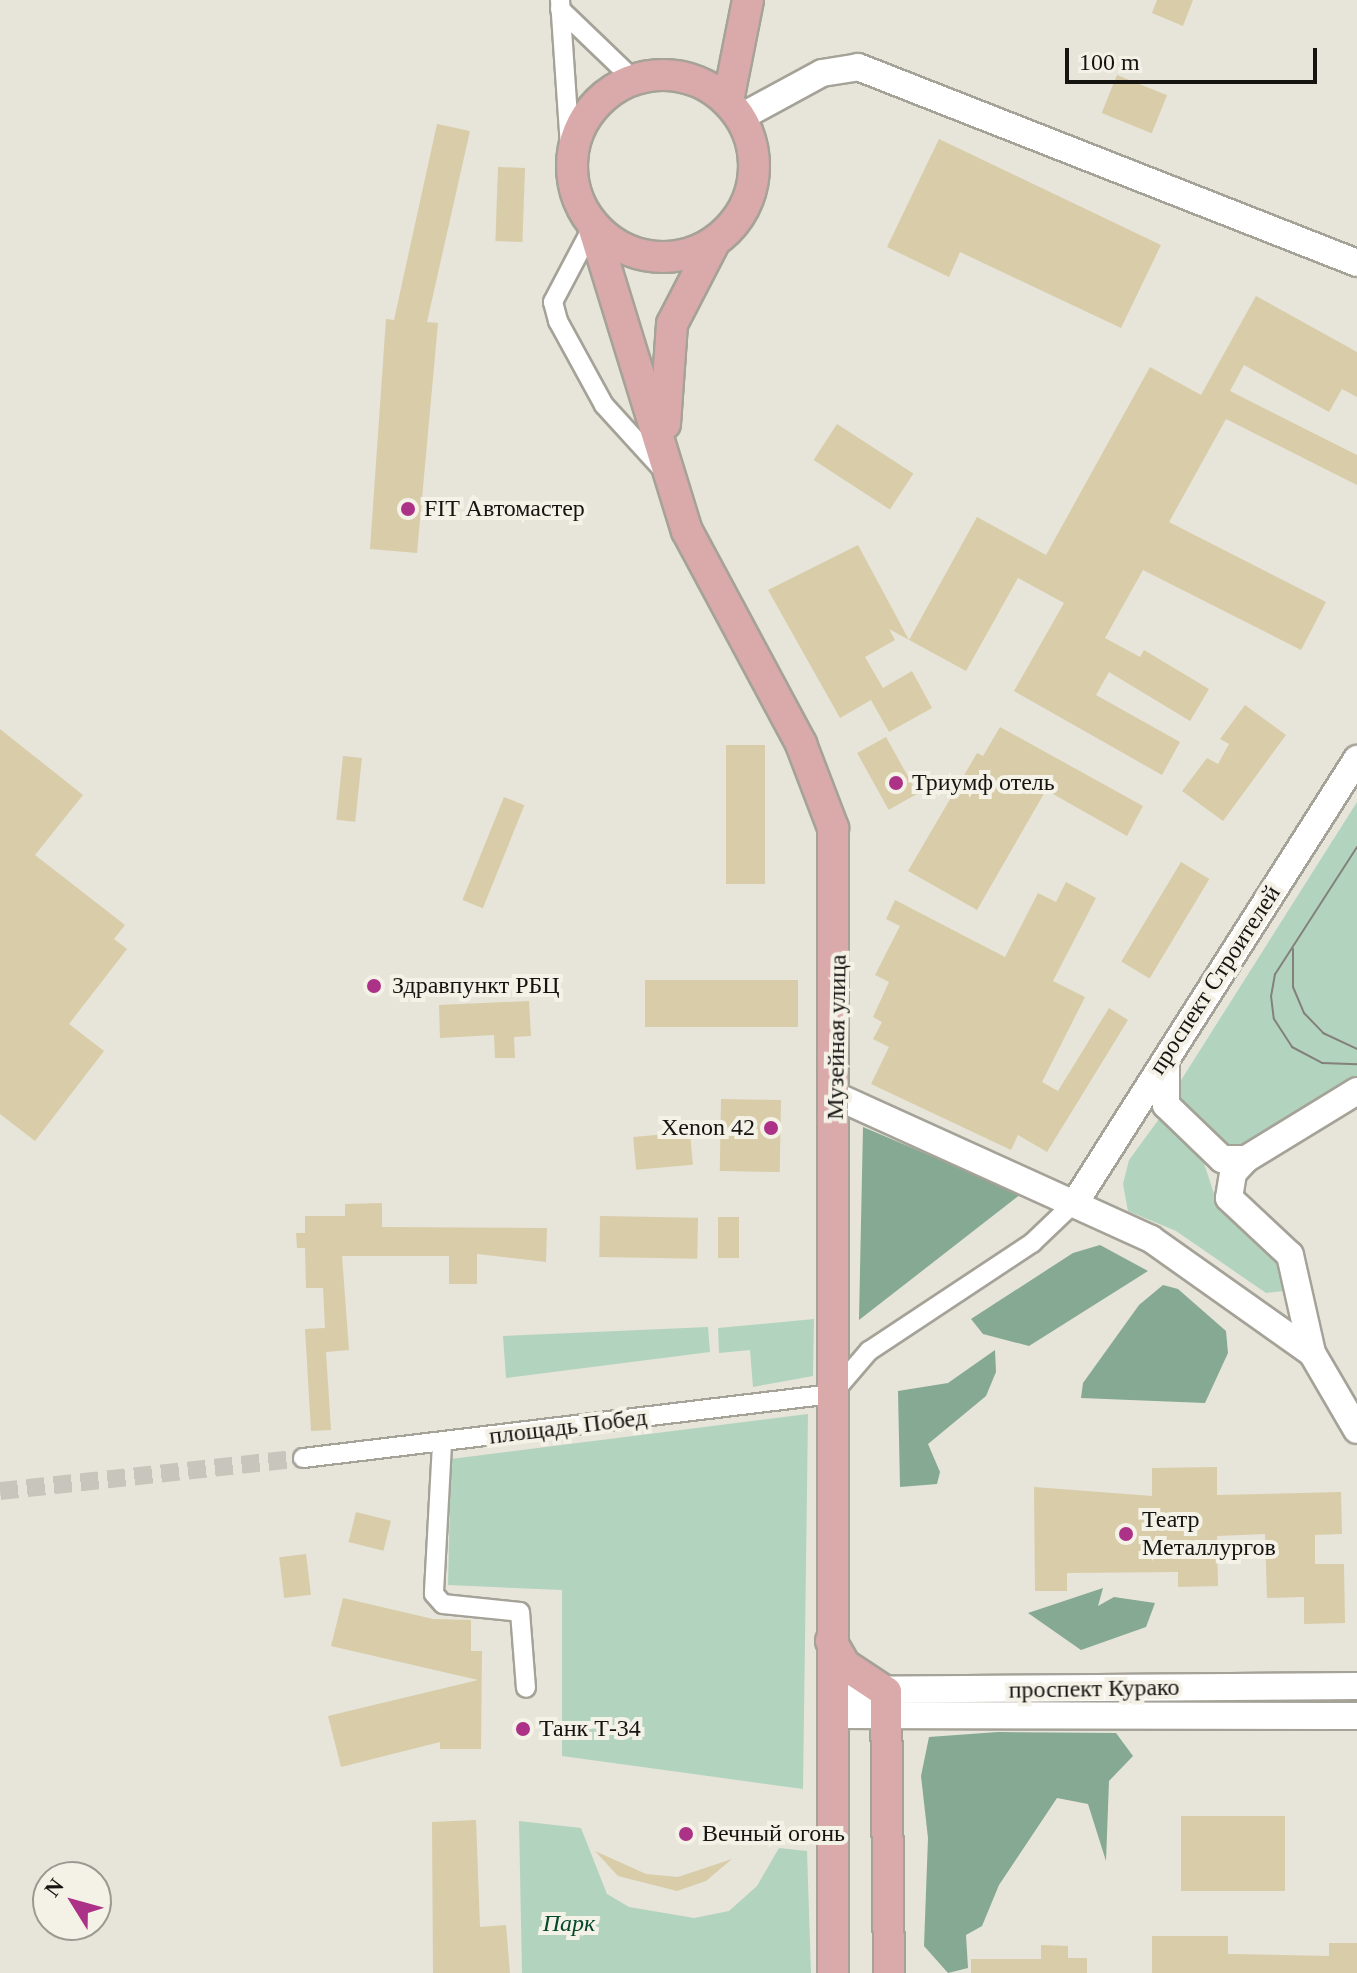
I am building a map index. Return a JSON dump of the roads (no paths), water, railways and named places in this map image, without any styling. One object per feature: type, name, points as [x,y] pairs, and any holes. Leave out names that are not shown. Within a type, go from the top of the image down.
[{"type":"main road","points":[[671,474],[664,377],[672,324],[714,243],[749,199],[755,171],[735,109],[734,41],[748,0]]},
{"type":"main road","points":[[671,474],[593,226],[576,196],[571,163],[589,111],[633,79],[685,76],[734,41]]},
{"type":"main road","points":[[735,109],[822,73],[858,67],[1357,263]]},
{"type":"main road","points":[[685,76],[735,109]]},
{"type":"main road","points":[[593,226],[618,247],[650,257],[683,256],[714,243]]},
{"type":"main road","name":"Музейная улица","points":[[671,474],[687,531],[801,744],[833,828],[836,1096],[831,1641],[833,1973]]},
{"type":"main road","name":"проспект Строителей","points":[[1076,1201],[1357,759]]},
{"type":"main road","points":[[1169,1051],[1166,1105],[1211,1156],[1246,1159]]},
{"type":"main road","points":[[1357,1091],[1246,1159],[1233,1173],[1229,1198],[1290,1255],[1312,1353],[1357,1430]]},
{"type":"main road","points":[[836,1096],[1076,1201],[1217,1282],[1312,1353]]},
{"type":"main road","points":[[831,1641],[845,1665],[886,1703],[889,1973]]},
{"type":"main road","name":"проспект Курако","points":[[886,1703],[1357,1686]]},
{"type":"main road","name":"проспект Курако","points":[[832,1702],[1357,1716]]},
{"type":"street","points":[[560,4],[633,79]]},
{"type":"street","points":[[560,4],[571,163]]},
{"type":"street","points":[[593,226],[553,302],[604,405],[671,474]]},
{"type":"street","points":[[832,1394],[869,1351],[1032,1243],[1076,1201]]},
{"type":"street","name":"площадь Побед","points":[[303,1458],[442,1444],[832,1394]]},
{"type":"street","points":[[442,1444],[434,1594],[443,1604],[520,1612],[526,1688]]},
{"type":"tunnel","points":[[0,1491],[303,1458]]},
{"type":"tram line","points":[[1357,847],[1275,974],[1271,996],[1274,1019],[1292,1047],[1322,1063],[1357,1064]]},
{"type":"tram line","points":[[1293,949],[1293,987],[1304,1013],[1323,1033],[1357,1049]]},
{"type":"place","name":"FIT Автомастер","points":[[408,509]]},
{"type":"place","name":"Триумф отель","points":[[896,783]]},
{"type":"place","name":"Здравпункт РБЦ","points":[[374,986]]},
{"type":"place","name":"Xenon 42","points":[[771,1128]]},
{"type":"place","name":"Театр Металлургов","points":[[1126,1534]]},
{"type":"place","name":"Танк Т-34","points":[[523,1729]]},
{"type":"place","name":"Вечный огонь","points":[[686,1834]]},
{"type":"park label","name":"Парк","points":[[569,1924]]}]
